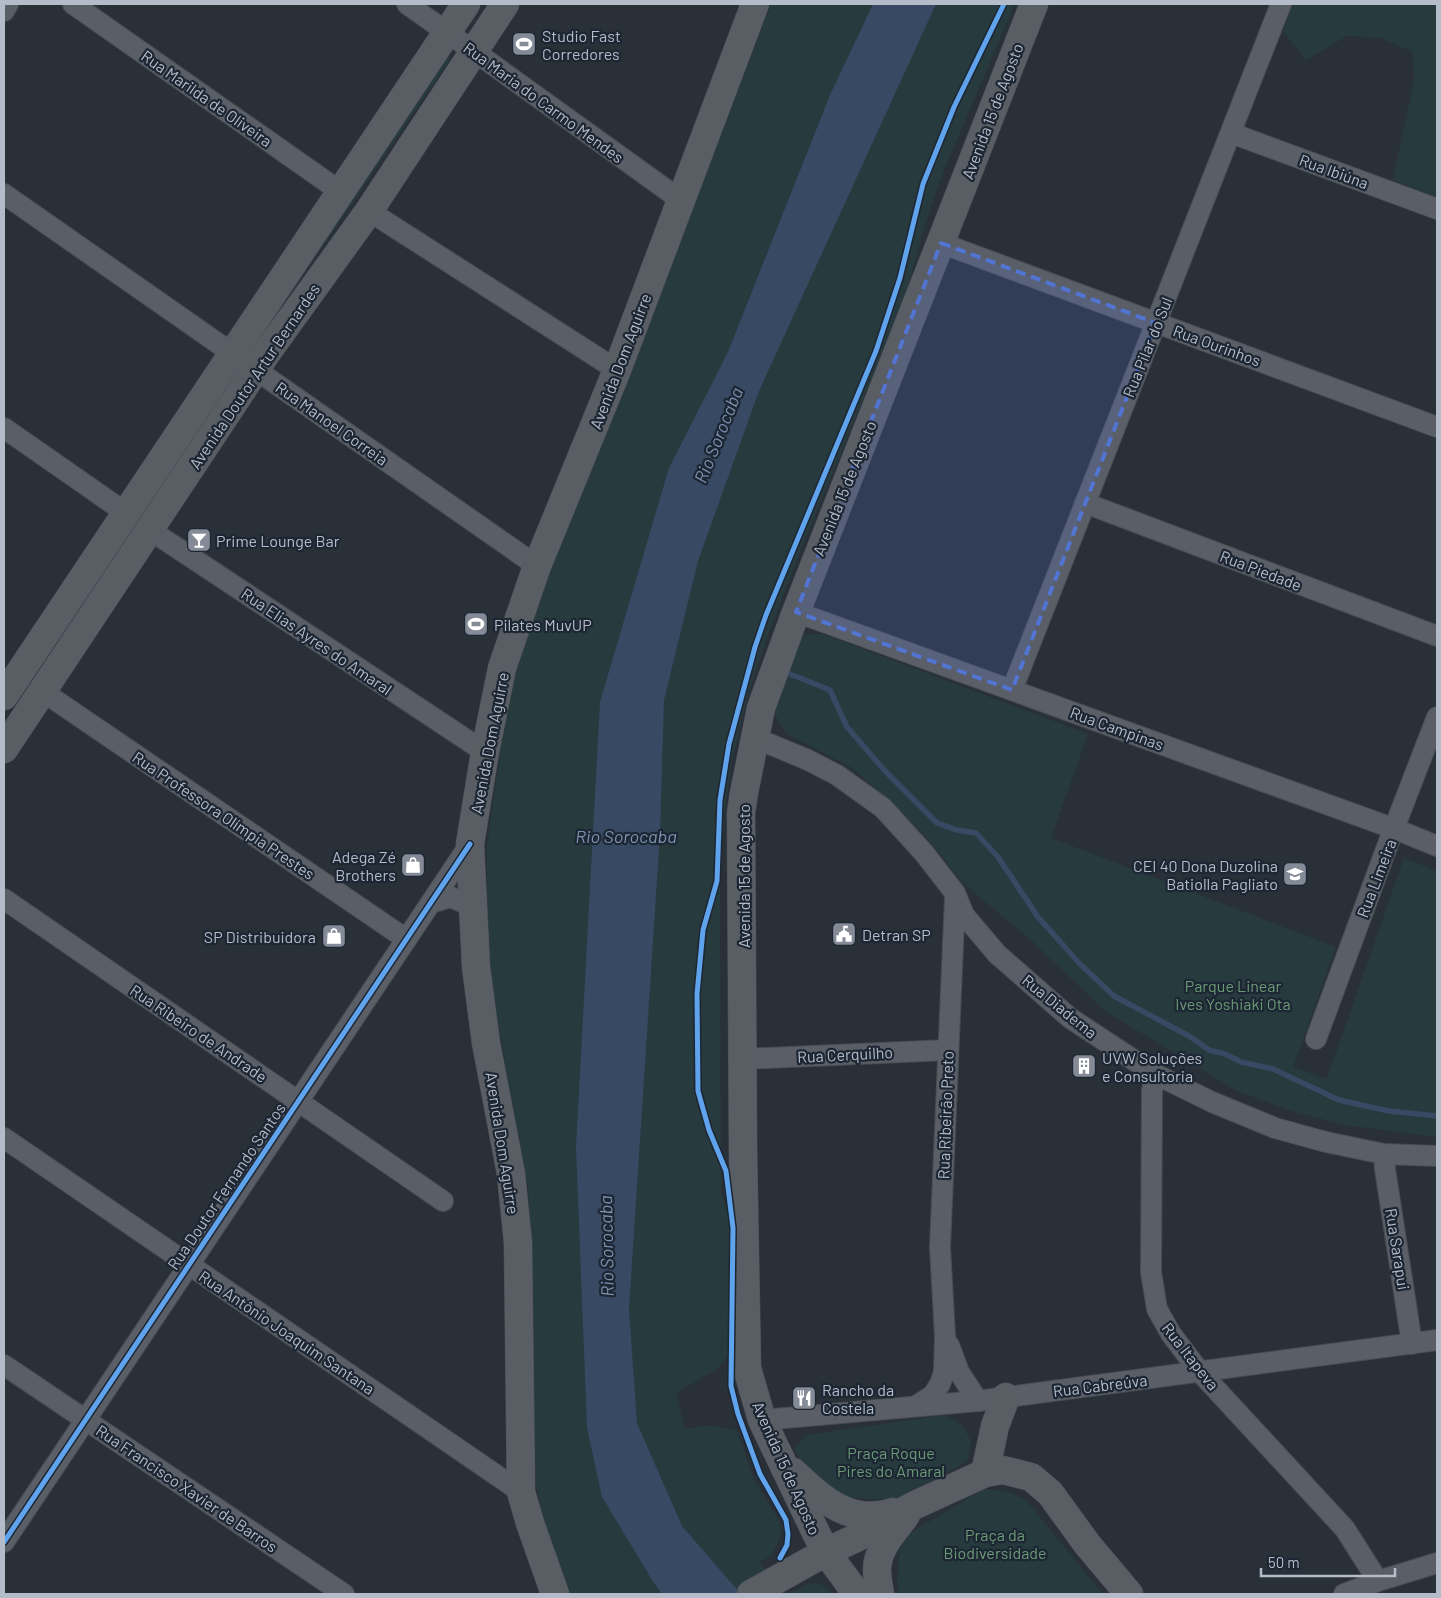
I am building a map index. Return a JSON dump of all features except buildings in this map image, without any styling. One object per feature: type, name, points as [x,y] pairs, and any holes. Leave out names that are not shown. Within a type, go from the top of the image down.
[{"type":"main road","name":"Avenida Doutor Artur Bernardes","points":[[8,679],[126,513],[466,4]]},
{"type":"main road","name":"Avenida Doutor Artur Bernardes","points":[[4,749],[255,370],[369,211],[505,4]]},
{"type":"main road","name":"Avenida Dom Aguirre","points":[[555,1594],[521,1492],[518,1243],[511,1174],[486,1043],[476,967],[470,844],[485,752],[502,668],[538,566],[617,370],[756,4]]},
{"type":"main road","name":"Avenida 15 de Agosto","points":[[857,1594],[826,1552],[762,1420],[747,1368],[743,1058],[742,813],[744,793],[761,708],[796,612],[1034,4]]},
{"type":"main road","points":[[985,1473],[995,1426],[1006,1397]]},
{"type":"main road","points":[[783,1462],[818,1495],[857,1516],[885,1515],[913,1506]]},
{"type":"main road","points":[[751,1594],[913,1506],[985,1473],[1003,1470],[1031,1478],[1050,1493],[1087,1544],[1129,1594]]},
{"type":"main road","points":[[880,1594],[876,1571],[878,1556],[913,1506]]},
{"type":"main road","name":"Avenida Dom Aguirre","points":[[530,1523],[537,1594]]},
{"type":"street","points":[[4,11],[8,4]]},
{"type":"street","name":"Rua Marilda de Oliveira","points":[[73,4],[341,192]]},
{"type":"street","name":"Rua Maria do Carmo Mendes","points":[[407,4],[682,202]]},
{"type":"street","name":"Rua Pilar do Sul","points":[[1012,690],[1281,4]]},
{"type":"street","name":"Rua Ibiúna","points":[[1231,133],[1437,209]]},
{"type":"street","name":"Rua Manoel Correia","points":[[4,194],[538,566]]},
{"type":"street","points":[[369,211],[617,370]]},
{"type":"street","name":"Rua Ourinhos","points":[[941,243],[1437,427]]},
{"type":"street","points":[[4,428],[126,513]]},
{"type":"street","name":"Rua Piedade","points":[[1085,503],[1437,636]]},
{"type":"street","name":"Rua Elias Ayres do Amaral","points":[[150,530],[485,752]]},
{"type":"street","name":"Rua Campinas","points":[[796,612],[1395,829],[1437,846]]},
{"type":"street","name":"Rua Professora Olímpia Prestes","points":[[42,691],[406,939]]},
{"type":"street","name":"Rua Limeira","points":[[1316,1039],[1437,717]]},
{"type":"street","name":"Rua Diadema","points":[[755,738],[808,760],[837,775],[883,808],[924,853],[955,893],[964,915],[998,954],[1070,1018],[1155,1074],[1212,1102],[1275,1128],[1326,1142],[1384,1154],[1437,1156]]},
{"type":"street","name":"Rua Doutor Fernando Santos","points":[[4,1542],[470,844]]},
{"type":"street","name":"Rua Ribeirão Preto","points":[[915,1407],[933,1395],[940,1384],[944,1372],[945,1336],[940,1247],[955,893]]},
{"type":"street","points":[[431,903],[451,897],[473,907]]},
{"type":"street","name":"Rua Ribeiro de Andrade","points":[[4,900],[443,1200]]},
{"type":"street","name":"Rua Cerquilho","points":[[743,1058],[948,1050]]},
{"type":"street","name":"Rua Itapeva","points":[[1155,1074],[1152,1091],[1151,1272],[1157,1309],[1171,1334],[1200,1372],[1345,1529],[1378,1581]]},
{"type":"street","name":"Rua Antônio Joaquim Santana","points":[[4,1138],[521,1492]]},
{"type":"street","name":"Rua Sarapui","points":[[1384,1154],[1412,1344]]},
{"type":"street","name":"Rua Ribeirão Preto","points":[[945,1336],[959,1372],[978,1401]]},
{"type":"street","name":"Rua Cabreúva","points":[[762,1420],[978,1401],[1437,1340]]},
{"type":"street","name":"Rua Francisco Xavier de Barros","points":[[4,1365],[344,1594]]},
{"type":"street","points":[[1344,1594],[1378,1581],[1437,1564]]},
{"type":"highlighted area","points":[[941,243],[1156,323],[1012,690],[796,612]]},
{"type":"green space","points":[[771,4],[1015,4],[944,170],[928,216],[904,300],[771,627],[748,695],[731,765],[724,818],[720,889],[721,1192],[735,1233],[734,1318],[729,1354],[717,1369],[676,1393],[685,1429],[711,1426],[737,1431],[754,1480],[779,1520],[781,1536],[772,1555],[760,1562],[785,1594],[565,1594],[545,1529],[535,1479],[531,1384],[532,1268],[528,1187],[519,1146],[491,979],[487,901],[487,846],[514,673],[578,495],[654,310]]},
{"type":"green space","points":[[1293,4],[1437,4],[1437,198],[1393,180],[1414,80],[1413,52],[1380,38],[1347,36],[1306,60],[1283,31]]},
{"type":"green space","points":[[447,51],[450,54],[449,61],[260,339],[252,335]]},
{"type":"green space","name":"Parque Linear Ives Yoshiaki Ota","points":[[804,634],[823,634],[1088,734],[1051,838],[1336,947],[1293,1067],[1327,1079],[1404,858],[1437,871],[1437,1137],[1345,1125],[1292,1111],[1237,1091],[1105,1011],[1032,941],[963,883],[921,831],[852,768],[787,734],[773,712],[778,688]]},
{"type":"green space","name":"Praça Roque Pires do Amaral","points":[[945,1415],[962,1425],[971,1441],[968,1461],[899,1500],[848,1498],[819,1487],[803,1467],[794,1449],[806,1435]]},
{"type":"green space","name":"Praça da Biodiversidade","points":[[984,1489],[1010,1492],[1026,1500],[1103,1594],[899,1594],[897,1583],[899,1551],[910,1533]]},
{"type":"green space","points":[[816,1583],[825,1586],[831,1594],[788,1594],[807,1584]]},
{"type":"water","name":"Rio Sorocaba","points":[[873,4],[936,4],[759,391],[698,561],[664,700],[660,834],[629,1309],[637,1423],[682,1526],[741,1594],[662,1594],[602,1497],[587,1428],[576,1147],[600,702],[669,468],[728,352],[830,95]]},
{"type":"waterway","points":[[790,674],[830,690],[847,727],[885,771],[937,823],[957,830],[976,833],[998,857],[1038,917],[1080,964],[1114,996],[1189,1036],[1209,1050],[1225,1054],[1241,1062],[1273,1069],[1339,1100],[1389,1111],[1437,1116]]},
{"type":"cycle path","points":[[780,1558],[787,1545],[786,1520],[760,1474],[738,1414],[731,1386],[733,1228],[726,1171],[709,1130],[698,1091],[697,994],[703,930],[717,881],[720,800],[729,744],[755,647],[766,615],[876,351],[900,278],[923,184],[954,107],[1004,4]]},
{"type":"cycle path","points":[[4,1542],[470,844]]},
{"type":"place","name":"Studio Fast Corredores","points":[[524,44]]},
{"type":"place","name":"Prime Lounge Bar","points":[[199,540]]},
{"type":"place","name":"Pilates MuvUP","points":[[476,624]]},
{"type":"place","name":"Adega Zé Brothers","points":[[413,865]]},
{"type":"place","name":"CEI 40 Dona Duzolina Batiolla Pagliato","points":[[1295,874]]},
{"type":"place","name":"Detran SP","points":[[844,934]]},
{"type":"place","name":"SP Distribuidora","points":[[334,936]]},
{"type":"place","name":"UVW Soluções e Consultoria","points":[[1084,1066]]},
{"type":"place","name":"Rancho da Costela","points":[[804,1398]]}]
